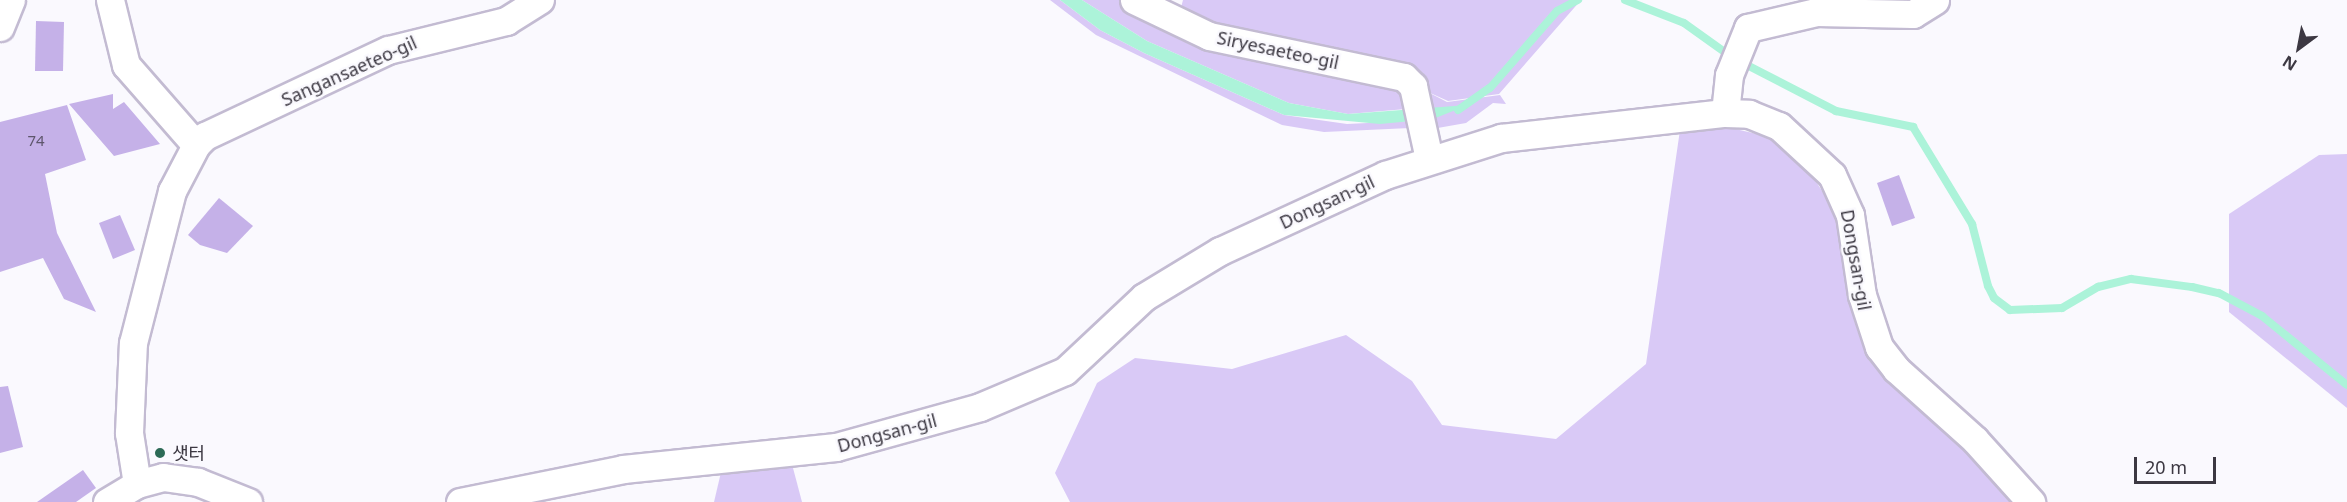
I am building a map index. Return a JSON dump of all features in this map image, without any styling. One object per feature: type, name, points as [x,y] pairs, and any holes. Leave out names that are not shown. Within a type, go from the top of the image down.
[{"type":"street","points":[[0,27],[11,0]]},
{"type":"street","points":[[110,0],[126,65],[196,145]]},
{"type":"street","name":"Sangansaeteo-gil","points":[[137,484],[129,434],[133,342],[172,191],[196,145],[212,133],[388,50],[506,21],[540,0]]},
{"type":"street","name":"Siryesaeteo-gil","points":[[1134,0],[1171,20],[1227,41],[1398,75],[1413,86],[1421,129],[1430,159]]},
{"type":"street","points":[[1725,113],[1729,75],[1748,28],[1816,12],[1913,14],[1935,0]]},
{"type":"street","name":"Dongsan-gil","points":[[460,502],[633,468],[837,447],[980,407],[1065,371],[1144,297],[1220,251],[1430,159],[1501,138],[1725,113],[1749,114],[1779,126],[1832,175],[1850,215],[1862,295],[1879,347],[1896,369],[1975,440],[2031,502]]},
{"type":"street","points":[[107,502],[137,484],[177,477],[248,502]]},
{"type":"shaded area","points":[[1050,0],[1060,0],[1100,30],[1144,53],[1284,115],[1347,124],[1408,121],[1410,128],[1324,132],[1282,125],[1096,35]]},
{"type":"shaded area","points":[[1060,0],[1082,0],[1147,41],[1289,103],[1348,114],[1468,105],[1433,119],[1380,124],[1284,115],[1144,53],[1100,30]]},
{"type":"shaded area","points":[[1082,0],[1122,0],[1400,85],[1406,109],[1348,114],[1289,103],[1147,41]]},
{"type":"shaded area","points":[[1183,0],[1581,0],[1499,94],[1448,101],[1357,60],[1179,15]]},
{"type":"shaded area","points":[[1422,89],[1447,102],[1500,95],[1506,104],[1493,103],[1466,123],[1432,129]]},
{"type":"shaded area","points":[[1722,126],[1766,136],[1814,178],[1835,212],[1854,316],[1871,353],[2015,502],[1070,502],[1055,473],[1097,383],[1135,358],[1232,369],[1346,335],[1412,381],[1442,425],[1556,439],[1646,364],[1680,130]]},
{"type":"shaded area","points":[[2347,154],[2347,408],[2229,312],[2229,214],[2319,155]]},
{"type":"shaded area","points":[[722,468],[793,468],[802,502],[714,502]]},
{"type":"building","points":[[36,21],[64,22],[63,71],[35,71]]},
{"type":"building","points":[[113,94],[113,109],[124,102],[160,144],[114,156],[69,104]]},
{"type":"building","points":[[67,105],[86,160],[45,174],[57,233],[96,312],[64,299],[43,258],[0,272],[0,122]]},
{"type":"building","points":[[1899,175],[1915,218],[1892,226],[1877,183]]},
{"type":"building","points":[[219,198],[253,226],[227,253],[200,245],[188,235]]},
{"type":"building","points":[[120,215],[135,250],[113,259],[99,223]]},
{"type":"building","points":[[8,386],[23,447],[0,453],[0,387]]},
{"type":"building","points":[[83,470],[96,488],[76,502],[37,502]]},
{"type":"waterway","points":[[1458,110],[1490,88],[1557,11],[1578,0]]},
{"type":"waterway","points":[[1625,0],[1684,23],[1726,53]]},
{"type":"waterway","points":[[1743,63],[1836,111],[1913,127],[1972,224],[1988,286],[1994,298],[2010,310],[2062,308],[2098,287],[2131,279],[2219,293],[2262,316],[2347,385]]},
{"type":"place","name":"샛터","points":[[160,453]]}]
